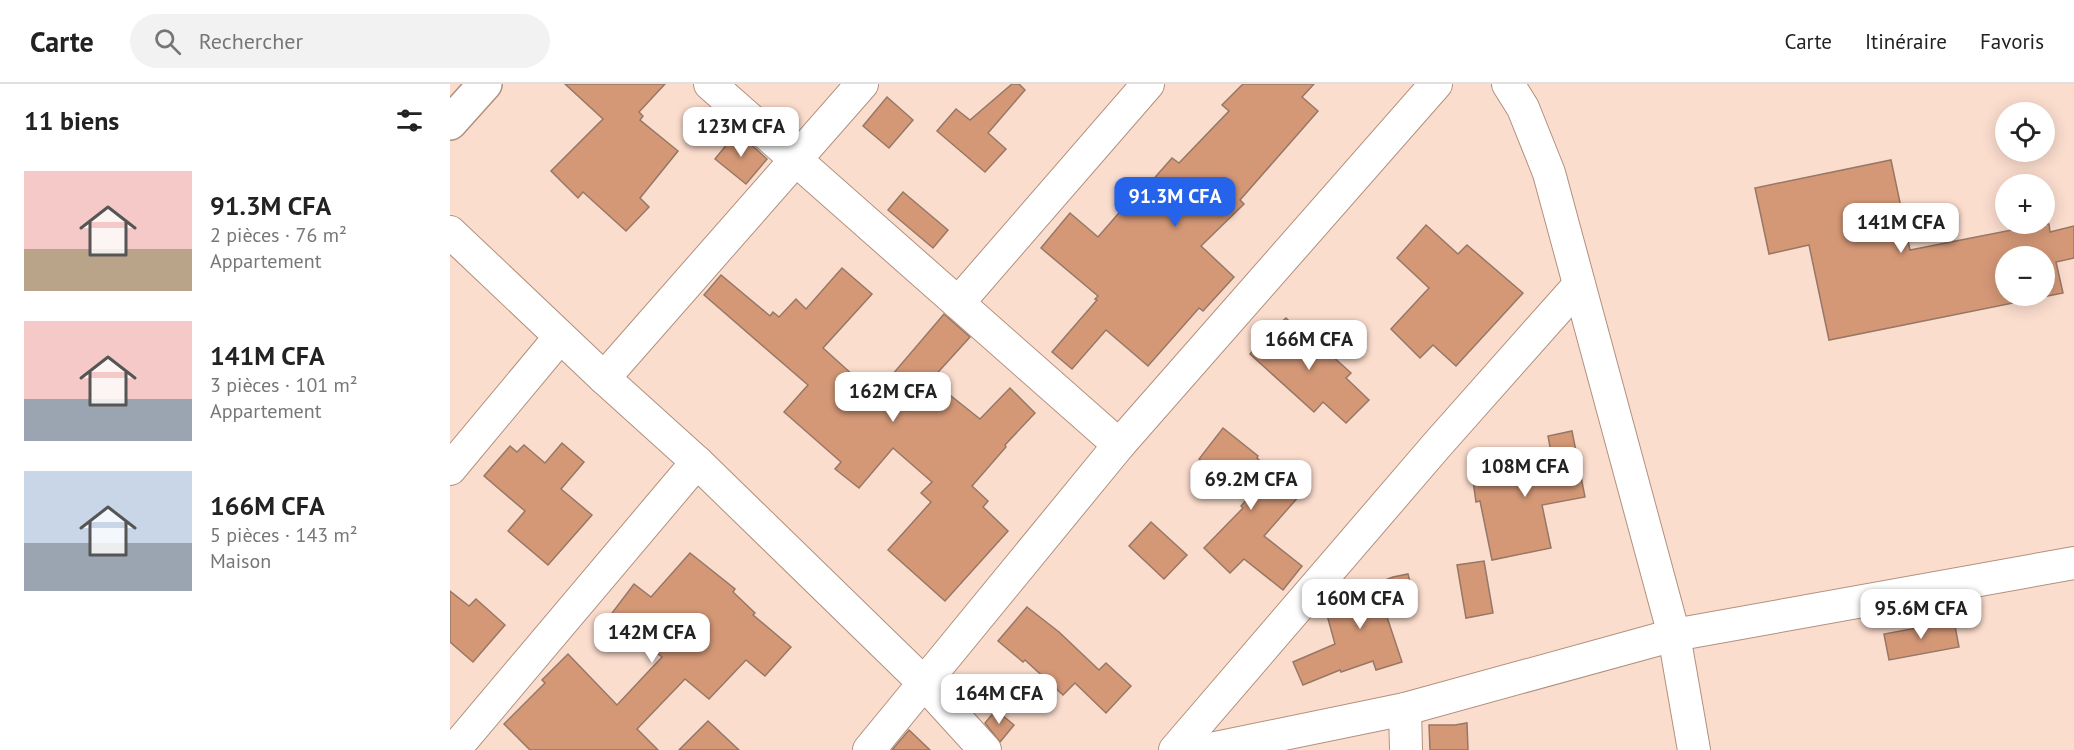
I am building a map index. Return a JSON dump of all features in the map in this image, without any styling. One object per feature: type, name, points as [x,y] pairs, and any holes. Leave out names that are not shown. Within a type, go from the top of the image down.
[{"type":"street","points":[[450,123],[485,84]]},
{"type":"street","points":[[710,84],[1119,445]]},
{"type":"street","points":[[604,378],[862,84]]},
{"type":"street","points":[[958,303],[1148,84]]},
{"type":"street","points":[[868,750],[1119,445],[1436,84]]},
{"type":"street","points":[[1508,84],[1523,108],[1549,173],[1674,635],[1694,750]]},
{"type":"street","points":[[450,232],[604,378],[697,462],[924,684],[985,750]]},
{"type":"street","points":[[1175,750],[1437,445],[1580,285]]},
{"type":"street","points":[[450,470],[560,337]]},
{"type":"street","points":[[457,734],[697,462]]},
{"type":"street","points":[[1206,750],[1405,709],[1674,635],[2074,563]]},
{"type":"street","points":[[1405,709],[1406,750]]},
{"type":"building","points":[[565,84],[665,84],[639,112],[643,116],[640,120],[678,151],[640,198],[649,207],[626,231],[583,192],[578,198],[551,171],[603,119]]},
{"type":"building","points":[[1012,84],[1019,84],[1025,90],[988,133],[1006,149],[985,172],[937,131],[956,109],[970,120]]},
{"type":"building","points":[[1243,84],[1314,84],[1302,97],[1318,111],[1240,200],[1244,204],[1201,246],[1234,277],[1203,311],[1199,308],[1148,366],[1106,330],[1072,369],[1052,352],[1098,296],[1041,248],[1070,213],[1098,237],[1125,206],[1128,208],[1172,158],[1179,163],[1229,111],[1222,105]]},
{"type":"building","points":[[887,97],[913,120],[889,148],[863,126]]},
{"type":"building","points":[[737,132],[767,159],[746,184],[715,159]]},
{"type":"building","points":[[1891,160],[1910,250],[1995,233],[2055,234],[2055,231],[2074,226],[2074,258],[2056,262],[2063,293],[2055,295],[2055,246],[1995,246],[1995,306],[1998,306],[1829,340],[1809,245],[1769,254],[1755,188]]},
{"type":"building","points":[[903,192],[948,230],[933,248],[888,210]]},
{"type":"building","points":[[1426,225],[1458,254],[1467,245],[1523,293],[1456,366],[1433,345],[1420,358],[1391,329],[1429,288],[1397,258]]},
{"type":"building","points":[[842,268],[872,294],[823,348],[875,395],[944,314],[970,337],[931,380],[980,419],[1010,388],[1035,413],[1005,445],[1006,447],[972,486],[988,501],[983,507],[1008,531],[945,601],[888,550],[931,502],[921,493],[932,482],[893,448],[859,488],[835,469],[841,462],[784,412],[808,385],[704,295],[721,275],[770,316],[773,312],[779,317],[796,299],[806,309]]},
{"type":"building","points":[[1286,318],[1317,348],[1320,345],[1351,373],[1346,378],[1369,400],[1346,423],[1323,402],[1314,412],[1250,354]]},
{"type":"building","points":[[1223,428],[1258,456],[1257,458],[1300,495],[1264,536],[1302,566],[1283,590],[1244,559],[1230,573],[1204,548],[1243,508],[1241,506],[1248,498],[1199,459]]},
{"type":"building","points":[[1572,431],[1585,497],[1542,505],[1551,548],[1492,560],[1480,501],[1476,502],[1470,458],[1499,454],[1502,479],[1554,468],[1548,436]]},
{"type":"building","points":[[562,443],[584,462],[561,489],[592,515],[548,565],[508,531],[525,511],[484,476],[510,446],[517,452],[524,445],[545,463]]},
{"type":"building","points":[[1151,522],[1187,555],[1164,579],[1129,546]]},
{"type":"building","points":[[690,553],[735,589],[733,592],[755,613],[753,615],[791,647],[765,676],[746,660],[709,699],[685,679],[637,729],[658,750],[530,750],[504,724],[545,683],[542,680],[568,654],[617,705],[662,657],[609,617],[634,584],[651,597]]},
{"type":"building","points":[[1484,561],[1493,613],[1466,618],[1457,565]]},
{"type":"building","points":[[1408,574],[1416,606],[1386,614],[1402,662],[1376,670],[1373,661],[1341,672],[1340,670],[1303,685],[1293,662],[1335,644],[1324,604],[1347,599],[1346,595],[1393,577]]},
{"type":"building","points":[[450,591],[469,606],[476,599],[505,625],[473,662],[450,642]]},
{"type":"building","points":[[1027,607],[1059,632],[1099,670],[1106,663],[1131,686],[1106,713],[1075,683],[1063,695],[1025,660],[1023,662],[998,641]]},
{"type":"building","points":[[1954,621],[1959,647],[1889,660],[1884,634]]},
{"type":"building","points":[[996,710],[1014,725],[1000,742],[985,723]]},
{"type":"building","points":[[708,721],[739,750],[679,750]]},
{"type":"building","points":[[1467,723],[1468,750],[1430,750],[1429,725]]},
{"type":"building","points":[[909,730],[930,750],[892,750]]}]
